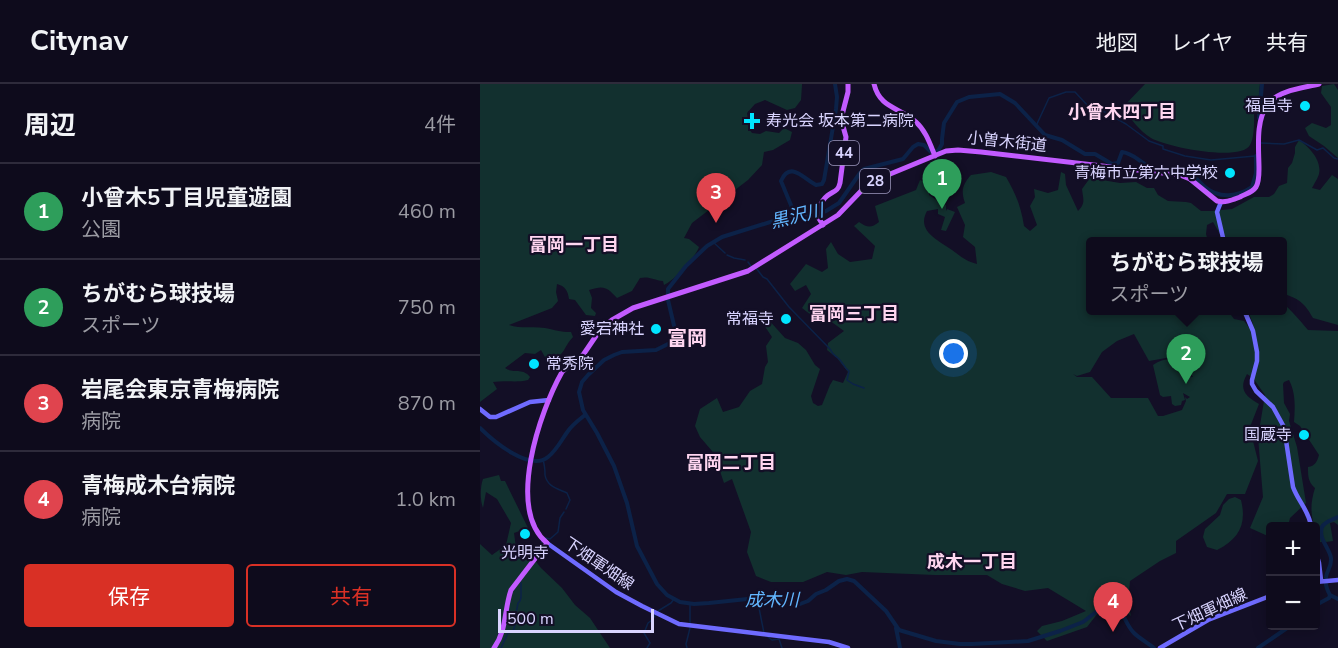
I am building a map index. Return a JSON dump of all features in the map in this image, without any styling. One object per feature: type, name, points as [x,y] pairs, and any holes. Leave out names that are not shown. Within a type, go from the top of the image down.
[{"type":"main road","name":"44","points":[[823,225],[818,209],[826,197],[839,187],[846,137],[841,119],[848,84]]},
{"type":"main road","points":[[874,84],[877,93],[885,103],[909,116],[920,126],[934,153]]},
{"type":"main road","points":[[1223,237],[1217,214],[1221,202],[1248,193],[1257,184],[1260,126],[1263,113],[1269,103],[1280,94],[1319,84]]},
{"type":"main road","name":"小曽木街道","points":[[547,543],[540,536],[533,522],[527,490],[539,425],[562,372],[583,355],[605,325],[633,308],[748,271],[842,212],[860,192],[874,181],[934,153],[963,150],[1178,175],[1190,179],[1221,202]]},
{"type":"main road","points":[[1246,315],[1253,331],[1257,352],[1253,386],[1273,407],[1283,424],[1293,490],[1310,522]]},
{"type":"main road","points":[[480,409],[490,417],[496,417],[530,402],[549,400]]},
{"type":"main road","points":[[494,648],[502,633],[511,590],[547,543]]},
{"type":"main road","name":"下畑軍畑線","points":[[547,543],[616,592],[680,624],[829,642],[848,648]]},
{"type":"main road","points":[[1322,581],[1338,580]]},
{"type":"main road","name":"下畑軍畑線","points":[[1160,648],[1208,620],[1266,598]]},
{"type":"green space","points":[[480,84],[802,85],[801,100],[795,108],[787,110],[765,100],[755,104],[747,113],[749,129],[752,133],[760,134],[766,131],[779,133],[784,128],[792,132],[790,140],[773,150],[764,152],[762,165],[748,180],[692,223],[684,238],[699,247],[679,274],[664,285],[663,281],[640,278],[632,291],[617,298],[605,288],[589,290],[592,298],[591,308],[596,313],[595,316],[586,315],[575,300],[569,299],[567,291],[557,284],[558,301],[552,308],[509,325],[571,332],[573,337],[562,353],[552,361],[546,359],[541,350],[535,354],[525,353],[505,368],[524,372],[530,377],[528,380],[493,382],[497,389],[480,402]]},
{"type":"green space","points":[[1145,84],[1260,84],[1258,103],[1254,108],[1252,142],[1244,150],[1219,153],[1187,149],[1151,138],[1122,108]]},
{"type":"green space","points":[[1334,84],[1338,90],[1338,158],[1309,136],[1305,128],[1312,123],[1326,128],[1331,125],[1331,107],[1321,93],[1322,86]]},
{"type":"green space","points":[[1299,140],[1311,150],[1319,164],[1319,174],[1312,188],[1320,190],[1332,175],[1338,179],[1338,325],[1313,318],[1307,308],[1287,295],[1287,237],[1222,237],[1213,222],[1207,225],[1207,237],[1086,237],[1086,315],[1231,315],[1234,319],[1244,321],[1251,330],[1253,324],[1250,315],[1287,315],[1287,308],[1308,330],[1338,331],[1338,525],[1334,522],[1330,523],[1333,541],[1320,542],[1320,522],[1314,522],[1312,502],[1315,488],[1309,479],[1308,467],[1315,463],[1319,455],[1300,426],[1294,422],[1294,395],[1289,380],[1283,384],[1284,403],[1290,414],[1289,421],[1297,447],[1306,503],[1290,518],[1289,522],[1266,522],[1266,535],[1250,528],[1263,497],[1258,437],[1265,395],[1253,378],[1247,374],[1243,388],[1250,398],[1259,404],[1250,427],[1254,436],[1252,437],[1258,461],[1245,494],[1227,494],[1216,513],[1176,541],[1176,553],[1130,581],[1128,602],[1131,616],[1114,601],[1098,613],[1087,627],[1047,641],[1037,631],[1042,626],[1086,611],[1048,588],[1025,591],[1002,584],[987,575],[862,572],[846,575],[827,572],[803,582],[771,582],[756,576],[747,552],[751,532],[732,479],[724,483],[712,451],[700,437],[695,426],[700,409],[717,398],[723,412],[739,407],[750,391],[762,384],[768,362],[766,346],[772,337],[762,322],[767,318],[785,338],[798,343],[806,350],[820,369],[811,396],[813,403],[818,406],[822,405],[833,380],[843,383],[848,372],[827,350],[828,343],[844,331],[833,323],[820,322],[802,308],[811,294],[806,285],[795,291],[790,284],[806,264],[822,272],[828,268],[826,249],[831,242],[838,254],[850,262],[872,259],[875,246],[854,226],[859,222],[869,226],[879,222],[875,206],[916,190],[920,180],[929,184],[929,195],[946,205],[946,211],[947,209],[955,212],[946,231],[941,230],[945,217],[938,214],[938,209],[927,211],[924,218],[926,229],[935,239],[969,262],[977,264],[975,247],[963,237],[965,225],[957,207],[965,203],[963,188],[971,175],[991,172],[1006,177],[1018,201],[1024,226],[1030,231],[1037,225],[1030,206],[1035,197],[1034,189],[1048,193],[1058,190],[1061,172],[1065,174],[1066,185],[1078,211],[1083,203],[1082,189],[1090,178],[1120,183],[1136,182],[1147,188],[1154,188],[1158,195],[1168,201],[1191,203],[1201,211],[1212,211],[1232,209],[1254,197],[1269,197],[1274,194],[1279,186],[1287,183],[1288,168],[1292,163]],"holes":[[[1134,334],[1149,361],[1177,356],[1193,377],[1188,377],[1180,362],[1166,360],[1153,365],[1160,395],[1171,396],[1172,404],[1175,406],[1181,405],[1185,400],[1183,393],[1190,397],[1187,399],[1185,397],[1186,401],[1182,410],[1163,416],[1158,416],[1148,398],[1111,398],[1092,377],[1077,377],[1073,374],[1077,376],[1090,372],[1102,352],[1117,341]]]},
{"type":"green space","points":[[499,475],[501,481],[505,481],[528,528],[514,533],[516,548],[526,549],[575,605],[590,618],[610,648],[480,648],[480,544],[492,555],[506,545],[511,523],[497,499],[486,492],[483,508],[482,505],[483,479]]},
{"type":"green space","points":[[1235,497],[1241,500],[1243,509],[1240,530],[1225,546],[1217,550],[1207,547],[1203,537],[1205,529],[1220,515],[1223,505]]},
{"type":"waterway","points":[[795,215],[781,181],[785,175],[793,171],[816,185],[822,184],[836,109],[835,84]]},
{"type":"waterway","name":"黒沢川","points":[[1259,118],[1262,84]]},
{"type":"waterway","points":[[1036,126],[1049,98],[1066,92],[1075,92],[1089,107],[1105,112],[1149,141],[1163,146],[1163,149],[1185,156],[1211,160],[1255,156]]},
{"type":"waterway","name":"黒沢川","points":[[1154,648],[1134,633],[1118,608],[1108,603],[1083,622],[1028,641],[960,644],[936,641],[899,630],[886,611],[854,581],[847,579],[839,581],[800,604],[757,598],[694,604],[680,602],[667,595],[657,584],[637,546],[627,503],[614,466],[583,410],[579,392],[582,382],[604,360],[622,352],[656,350],[670,343],[676,334],[668,300],[668,289],[686,266],[707,246],[722,237],[783,218],[826,211],[839,203],[864,169],[903,159],[918,144],[924,145],[931,152],[938,151],[942,144],[944,123],[957,102],[969,97],[1000,94],[1015,103],[1045,135],[1062,140],[1085,154],[1095,154],[1112,164],[1118,163],[1122,152],[1127,153],[1154,168],[1185,172],[1210,191],[1222,195],[1235,195],[1252,187],[1256,173],[1256,156]]},
{"type":"waterway","points":[[1261,143],[1284,144],[1299,140],[1317,150],[1323,148],[1338,159]]},
{"type":"waterway","points":[[713,242],[725,253]]},
{"type":"waterway","points":[[727,255],[745,260]]},
{"type":"waterway","points":[[748,262],[751,266]]},
{"type":"waterway","points":[[756,268],[849,371],[847,380],[864,388]]},
{"type":"waterway","name":"成木川","points":[[480,428],[512,453],[532,461],[540,461],[557,448],[570,429],[585,415]]},
{"type":"waterway","points":[[543,460],[548,482],[567,493],[570,500],[566,509]]},
{"type":"waterway","points":[[546,538],[550,539],[558,532],[560,518],[564,512]]},
{"type":"waterway","name":"成木川","points":[[1330,595],[1326,579],[1331,558],[1321,531],[1325,523],[1338,517]]},
{"type":"waterway","points":[[536,553],[542,542]]},
{"type":"waterway","points":[[501,648],[508,633],[513,632],[514,619],[521,597],[521,583]]},
{"type":"waterway","points":[[1330,595],[1338,599]]},
{"type":"waterway","name":"成木川","points":[[1320,603],[1330,595]]},
{"type":"waterway","points":[[757,598],[764,633]]},
{"type":"waterway","points":[[647,648],[650,643],[644,633],[648,623],[658,611],[674,599]]},
{"type":"waterway","points":[[690,603],[690,624]]},
{"type":"waterway","points":[[687,648],[690,628]]},
{"type":"waterway","points":[[896,628],[900,648]]},
{"type":"waterway","name":"成木川","points":[[1258,648],[1284,630]]},
{"type":"waterway","points":[[768,637],[772,640],[779,639],[782,648]]},
{"type":"place","name":"福昌寺","points":[[1305,106]]},
{"type":"place","name":"寿光会 坂本第二病院","points":[[752,121]]},
{"type":"place","name":"青梅市立第六中学校","points":[[1230,173]]},
{"type":"place","name":"小曾木5丁目児童遊園","points":[[942,209]]},
{"type":"place","name":"岩尾会東京青梅病院","points":[[716,223]]},
{"type":"place","name":"常福寺","points":[[786,319]]},
{"type":"place","name":"愛宕神社","points":[[656,329]]},
{"type":"place","name":"常秀院","points":[[534,364]]},
{"type":"place","name":"ちがむら球技場","points":[[1186,384]]},
{"type":"place","name":"国蔵寺","points":[[1304,435]]},
{"type":"place","name":"光明寺","points":[[525,534]]},
{"type":"place","name":"青梅成木台病院","points":[[1113,632]]},
{"type":"district","name":"小曾木四丁目","points":[[1122,112]]},
{"type":"district","name":"富岡一丁目","points":[[574,245]]},
{"type":"district","name":"富岡三丁目","points":[[854,314]]},
{"type":"district","name":"富岡","points":[[687,338]]},
{"type":"district","name":"富岡二丁目","points":[[731,463]]},
{"type":"district","name":"成木一丁目","points":[[972,562]]}]
